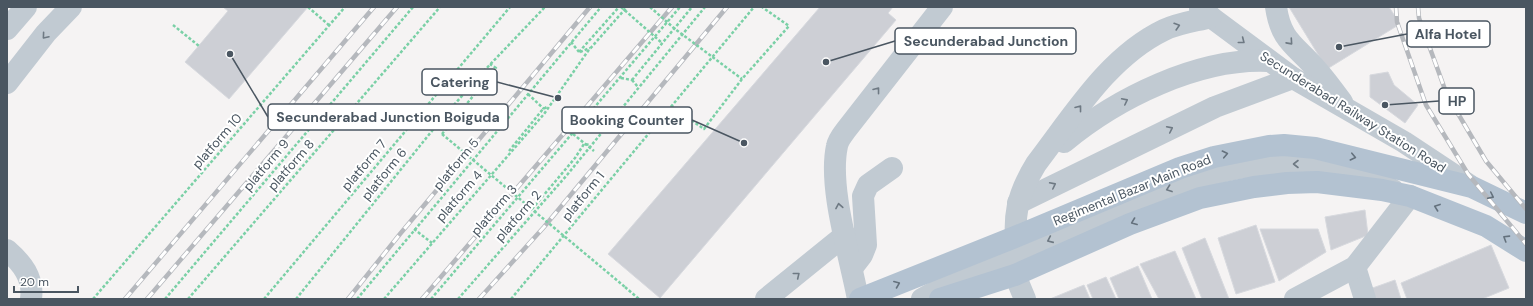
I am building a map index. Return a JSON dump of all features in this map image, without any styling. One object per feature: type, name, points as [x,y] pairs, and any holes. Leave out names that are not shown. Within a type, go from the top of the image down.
[{"type":"main road","name":"Regimental Bazar Main Road","points":[[859,299],[1017,245],[1180,168],[1214,156],[1269,146],[1284,145],[1315,148],[1472,187],[1526,213]]},
{"type":"main road","points":[[940,299],[1015,275],[1130,224],[1200,198],[1226,192],[1287,183],[1317,182],[1382,190],[1404,195],[1486,226],[1526,251]]},
{"type":"street","points":[[7,29],[26,7]]},
{"type":"street","points":[[7,83],[46,34],[71,7]]},
{"type":"street","points":[[859,299],[836,184],[835,162],[837,144],[846,130],[942,7]]},
{"type":"street","points":[[1276,7],[1278,22],[1283,35],[1317,69],[1348,109]]},
{"type":"street","points":[[1017,245],[1015,224],[1018,203],[1029,176],[1036,164],[1110,70],[1130,52],[1165,30],[1204,12]]},
{"type":"street","name":"Secunderabad Railway Station Road","points":[[1204,12],[1268,61],[1293,78],[1404,142],[1472,187]]},
{"type":"street","points":[[1036,164],[1081,128],[1107,110],[1139,94],[1221,64],[1250,60],[1268,61]]},
{"type":"street","points":[[1018,203],[1215,107],[1293,78]]},
{"type":"street","points":[[922,299],[1017,245],[1202,177],[1254,164],[1299,164],[1331,167],[1365,176],[1404,195],[1355,267],[1300,298]]},
{"type":"street","points":[[852,268],[862,255],[866,245],[863,196],[865,189],[892,168]]},
{"type":"street","points":[[766,299],[845,235]]},
{"type":"street","points":[[7,250],[28,273],[32,292],[31,299]]},
{"type":"street","points":[[1355,267],[1365,299]]},
{"type":"street","points":[[1015,275],[1025,299]]},
{"type":"path","points":[[308,7],[330,26]]},
{"type":"path","name":"platform 10","points":[[93,299],[345,7]]},
{"type":"path","name":"platform 9","points":[[165,299],[413,7]]},
{"type":"path","name":"platform 8","points":[[188,299],[440,7]]},
{"type":"path","name":"platform 7","points":[[264,299],[510,7]]},
{"type":"path","name":"platform 6","points":[[296,299],[440,121],[490,64],[545,7]]},
{"type":"path","name":"platform 5","points":[[357,299],[601,7]]},
{"type":"path","points":[[579,52],[620,7],[662,43]]},
{"type":"path","name":"platform 4","points":[[414,229],[432,243],[533,122],[549,106],[591,48],[626,7]]},
{"type":"path","points":[[650,7],[675,29],[742,79]]},
{"type":"path","name":"platform 3","points":[[431,299],[680,7]]},
{"type":"path","points":[[632,80],[692,7]]},
{"type":"path","name":"platform 2","points":[[458,299],[590,146],[704,7]]},
{"type":"path","name":"platform 1","points":[[512,299],[754,7]]},
{"type":"path","points":[[671,106],[704,129],[742,79],[789,26],[762,7]]},
{"type":"path","points":[[173,25],[198,46]]},
{"type":"path","points":[[571,42],[579,52]]},
{"type":"path","points":[[579,52],[591,48]]},
{"type":"path","points":[[490,64],[496,68],[442,134],[639,299]]},
{"type":"path","points":[[621,78],[632,80],[638,87]]},
{"type":"path","points":[[528,94],[545,109]]},
{"type":"path","name":"platform 4","points":[[384,299],[545,109]]},
{"type":"path","points":[[573,134],[584,144],[590,146],[594,151]]},
{"type":"path","points":[[532,210],[575,158],[584,144]]},
{"type":"building","points":[[223,7],[308,7],[229,99],[185,62],[228,11]]},
{"type":"building","points":[[820,7],[893,7],[888,13],[896,20],[660,298],[608,254]]},
{"type":"building","points":[[1289,7],[1389,7],[1400,24],[1327,69]]},
{"type":"building","points":[[1388,72],[1394,85],[1418,105],[1405,123],[1370,97],[1370,75]]},
{"type":"building","points":[[1365,210],[1368,235],[1331,250],[1325,217]]},
{"type":"building","points":[[1256,225],[1275,282],[1236,294],[1218,238]]},
{"type":"building","points":[[1260,229],[1318,229],[1326,252],[1279,281]]},
{"type":"building","points":[[1205,238],[1229,299],[1202,299],[1182,248]]},
{"type":"building","points":[[1491,245],[1509,288],[1482,299],[1407,299],[1401,283]]},
{"type":"building","points":[[1175,251],[1196,299],[1159,299],[1140,264]]},
{"type":"building","points":[[1138,266],[1152,299],[1119,299],[1110,278]]},
{"type":"building","points":[[1106,277],[1116,299],[1093,299],[1087,285]]},
{"type":"building","points":[[1395,280],[1401,299],[1370,299],[1367,290]]},
{"type":"building","points":[[1084,285],[1090,299],[1050,299]]},
{"type":"railway","points":[[125,299],[374,7]]},
{"type":"railway","points":[[147,299],[397,7]]},
{"type":"railway","points":[[348,299],[400,234],[590,7]]},
{"type":"railway","points":[[422,299],[672,7]]},
{"type":"railway","points":[[479,299],[544,227],[727,7]]},
{"type":"railway","points":[[1396,7],[1397,22],[1426,105],[1468,174],[1526,244]]},
{"type":"railway","points":[[1418,7],[1419,18],[1447,95],[1486,161],[1526,209]]},
{"type":"place","name":"Alfa Hotel","points":[[1339,47]]},
{"type":"place","name":"Secunderabad Junction Boiguda","points":[[230,54]]},
{"type":"place","name":"Secunderabad Junction","points":[[826,62]]},
{"type":"place","name":"Catering","points":[[558,98]]},
{"type":"place","name":"HP","points":[[1385,105]]},
{"type":"place","name":"Booking Counter","points":[[744,143]]}]
